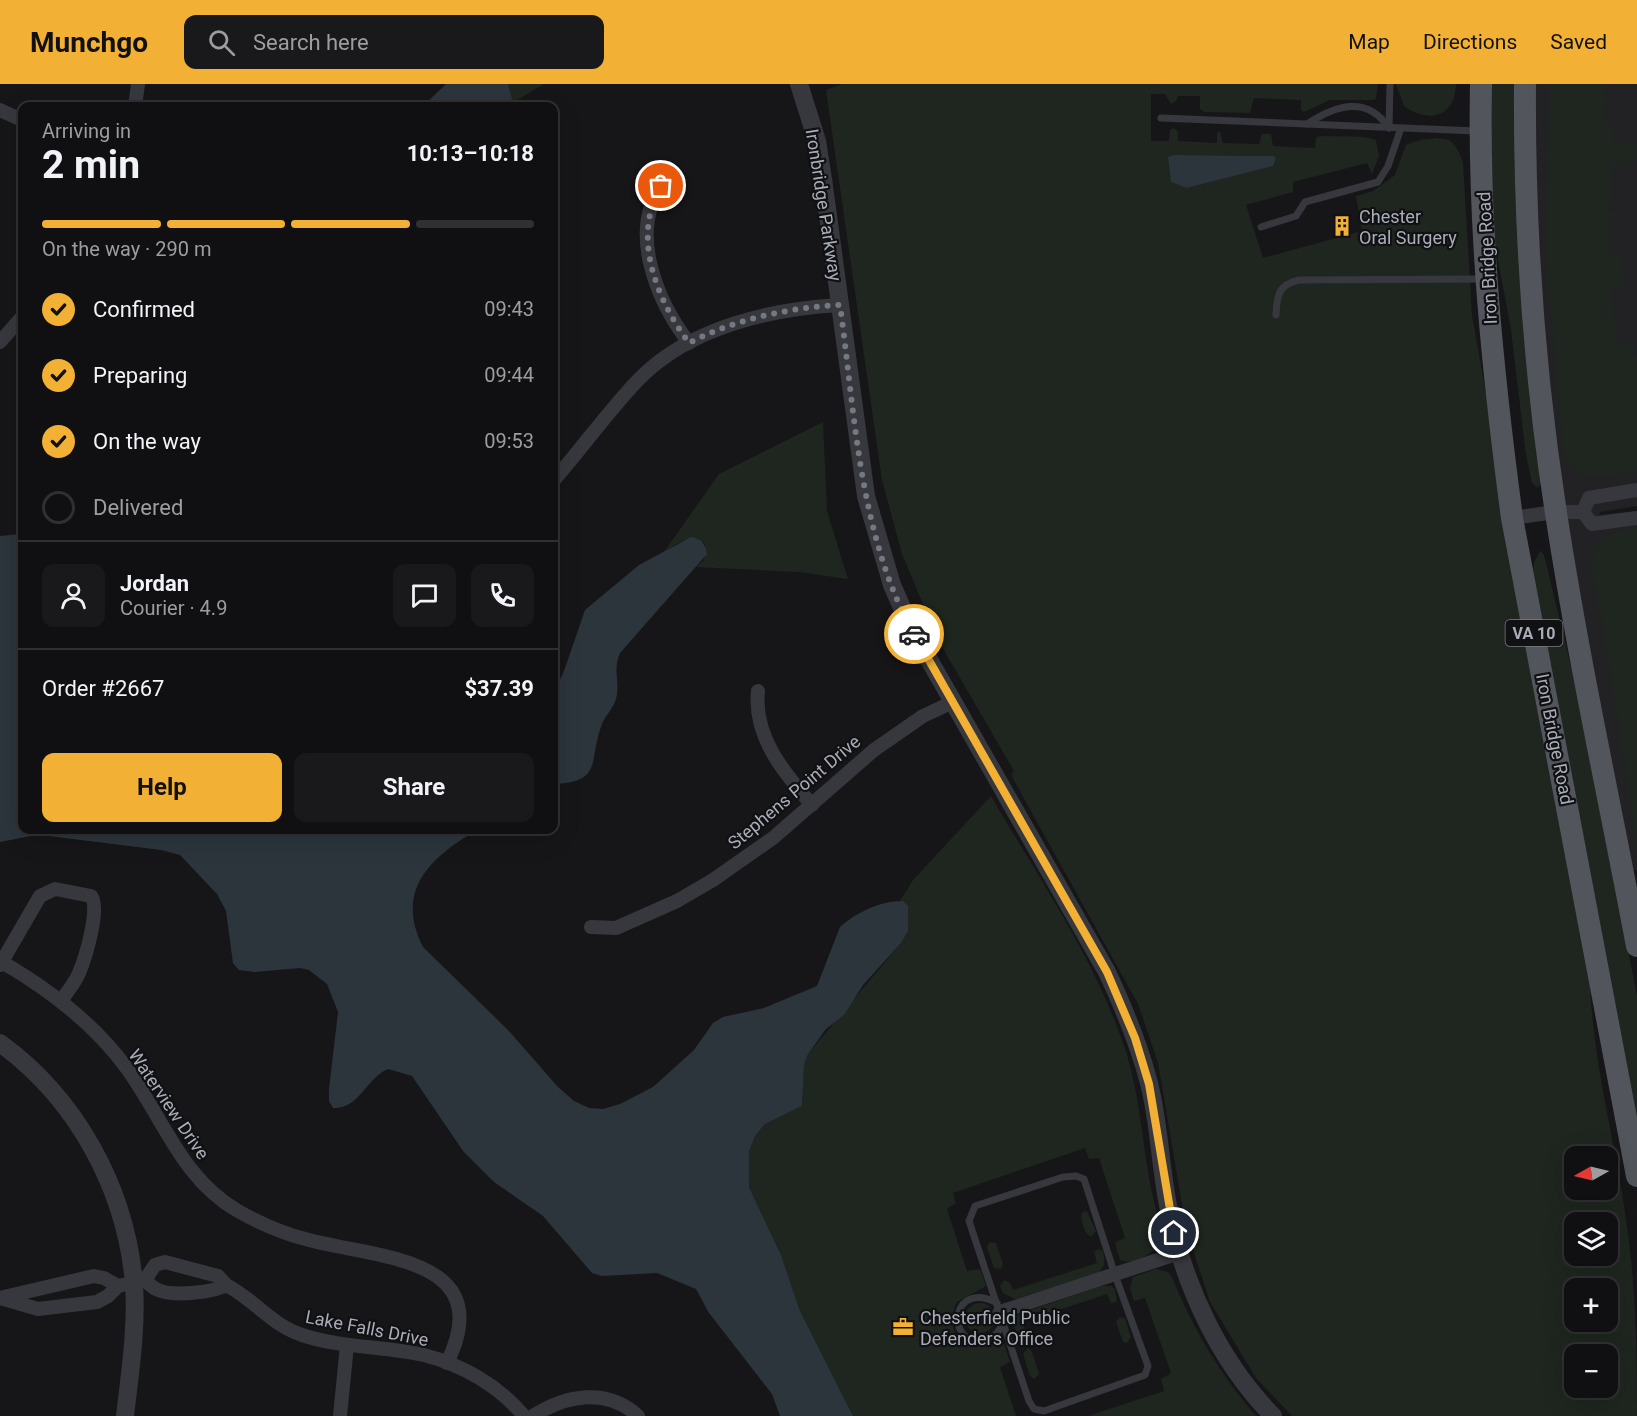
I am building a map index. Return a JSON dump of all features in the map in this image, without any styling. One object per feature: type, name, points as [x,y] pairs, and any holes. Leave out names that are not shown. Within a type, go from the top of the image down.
[{"type":"main road","name":"Iron Bridge Road","points":[[1481,84],[1487,279],[1499,424],[1512,518],[1637,1176]]},
{"type":"main road","name":"VA 10","points":[[1525,84],[1528,226],[1534,318],[1555,512],[1570,605],[1630,871],[1637,946]]},
{"type":"street","points":[[136,102],[138,84]]},
{"type":"street","name":"Ironbridge Parkway","points":[[799,84],[817,141],[866,496],[878,541],[911,628],[1107,972],[1121,1001],[1149,1084],[1169,1214],[1179,1253],[1201,1310],[1226,1354],[1273,1416]]},
{"type":"street","points":[[0,110],[18,118]]},
{"type":"street","points":[[665,181],[651,208],[649,254],[662,302],[689,343]]},
{"type":"street","points":[[558,473],[641,377],[689,343],[744,321],[776,312],[840,305]]},
{"type":"street","points":[[0,342],[18,322]]},
{"type":"street","points":[[1583,512],[1589,498],[1637,490]]},
{"type":"street","points":[[1512,518],[1555,512],[1583,512]]},
{"type":"street","points":[[1583,512],[1592,524],[1637,518]]},
{"type":"street","points":[[758,691],[758,718],[762,731],[787,774],[812,805]]},
{"type":"street","name":"Stephens Point Drive","points":[[591,927],[616,928],[676,901],[722,874],[812,805],[891,736],[953,702]]},
{"type":"street","points":[[1,964],[40,896],[56,889],[91,896],[96,906],[86,955],[78,975],[61,1001]]},
{"type":"street","name":"Waterview Drive","points":[[1,964],[61,1001],[101,1038],[127,1069],[186,1166],[222,1199],[259,1222],[285,1233],[418,1264],[443,1281],[453,1293],[460,1319],[458,1338],[447,1363]]},
{"type":"street","points":[[0,1043],[40,1077],[74,1118],[93,1147],[120,1211],[132,1283],[134,1335],[124,1416]]},
{"type":"street","points":[[1000,1312],[1179,1253]]},
{"type":"street","name":"Lake Falls Drive","points":[[132,1283],[155,1265],[165,1262],[218,1275],[226,1286],[237,1291],[277,1325],[300,1335],[347,1345],[424,1355],[447,1363],[494,1386],[524,1416]]},
{"type":"street","points":[[0,1298],[94,1276],[165,1292],[214,1292],[226,1286]]},
{"type":"street","points":[[0,1298],[38,1309],[97,1302],[132,1283]]},
{"type":"street","points":[[340,1416],[347,1345]]},
{"type":"street","points":[[532,1416],[559,1400],[580,1398],[618,1402],[626,1405],[638,1416]]},
{"type":"lane","points":[[1389,128],[1390,84]]},
{"type":"lane","points":[[1307,124],[1327,111],[1338,108],[1365,108],[1380,114],[1389,128]]},
{"type":"lane","points":[[1161,118],[1482,132]]},
{"type":"lane","points":[[1261,227],[1296,216],[1305,202],[1378,182],[1388,165],[1401,128]]},
{"type":"lane","points":[[1276,315],[1278,292],[1286,283],[1299,280],[1487,279]]},
{"type":"lane","points":[[1076,1176],[1084,1179],[1115,1275],[1148,1366],[1145,1375],[1044,1411],[1034,1409],[1029,1401],[969,1221],[971,1212],[975,1206],[1064,1177],[1076,1176]]},
{"type":"lane","points":[[981,1297],[1000,1312],[996,1335],[983,1341],[968,1338],[959,1327],[959,1312],[967,1301],[981,1297]]},
{"type":"shaded area","points":[[446,84],[508,84],[513,102],[427,102]]},
{"type":"shaded area","points":[[508,84],[544,84],[514,102],[512,102]]},
{"type":"shaded area","points":[[842,84],[1378,84],[1376,99],[1330,100],[1304,112],[1301,110],[1301,100],[1254,98],[1250,113],[1205,112],[1200,109],[1200,96],[1178,96],[1171,104],[1165,94],[1151,94],[1151,141],[1169,141],[1170,130],[1174,128],[1178,132],[1178,141],[1217,143],[1217,133],[1220,131],[1223,143],[1259,144],[1262,134],[1271,134],[1273,146],[1315,148],[1316,138],[1319,136],[1376,140],[1379,156],[1372,174],[1367,163],[1293,182],[1293,192],[1246,205],[1263,258],[1362,231],[1356,196],[1373,191],[1395,175],[1406,145],[1434,138],[1445,139],[1452,143],[1463,162],[1472,315],[1488,405],[1508,553],[1590,984],[1595,1043],[1613,1146],[1564,1146],[1564,1200],[1618,1200],[1618,1173],[1632,1269],[1637,1416],[1292,1416],[1256,1378],[1210,1302],[1186,1228],[1158,1063],[1138,1004],[1017,786],[1011,774],[1014,771],[938,640],[902,554],[882,480],[826,90]],"holes":[[[1174,155],[1274,156],[1276,160],[1273,166],[1187,188]]]},
{"type":"shaded area","points":[[1396,84],[1456,84],[1455,95],[1446,110],[1431,116],[1423,115],[1404,106]]},
{"type":"shaded area","points":[[1489,84],[1516,84],[1541,483],[1538,488],[1532,483],[1526,455],[1511,330],[1495,243]]},
{"type":"shaded area","points":[[1526,84],[1637,84],[1637,506],[1600,512],[1599,515],[1637,511],[1637,870],[1624,871],[1571,604],[1525,123]]},
{"type":"shaded area","points":[[1550,84],[1605,84],[1603,125],[1614,127],[1614,143],[1637,145],[1637,162],[1613,163],[1608,211],[1619,213],[1620,216],[1608,218],[1609,254],[1622,256],[1624,285],[1612,290],[1617,345],[1633,344],[1637,357],[1637,472],[1603,477],[1585,475],[1576,470],[1563,450],[1545,244]]},
{"type":"shaded area","points":[[1174,155],[1274,156],[1276,159],[1273,166],[1187,188],[1171,182],[1168,157]]},
{"type":"shaded area","points":[[823,422],[827,511],[848,579],[799,572],[696,567],[704,560],[705,544],[695,539],[684,540],[664,552],[719,474]]},
{"type":"shaded area","points":[[1637,527],[1637,846],[1615,697],[1591,563],[1597,547],[1607,537]]},
{"type":"shaded area","points":[[18,534],[18,834],[470,834],[432,864],[422,877],[415,892],[413,908],[415,927],[423,947],[508,1030],[558,1087],[574,1101],[589,1108],[603,1109],[620,1104],[653,1087],[694,1050],[713,1023],[723,1017],[764,1008],[817,986],[840,927],[854,917],[869,908],[886,903],[903,901],[908,906],[908,931],[901,943],[863,985],[844,1015],[826,1029],[808,1054],[804,1065],[802,1106],[765,1124],[755,1136],[749,1152],[749,1187],[781,1255],[800,1311],[853,1416],[780,1416],[772,1394],[709,1313],[696,1289],[657,1273],[602,1276],[592,1273],[543,1216],[494,1182],[463,1151],[412,1076],[388,1069],[374,1079],[350,1104],[333,1108],[329,1101],[329,1089],[338,1012],[327,984],[309,970],[300,968],[255,972],[239,970],[233,963],[226,911],[217,894],[180,855],[161,850],[49,836],[31,836],[0,842],[0,536]]},
{"type":"shaded area","points":[[691,537],[702,542],[707,554],[620,653],[617,664],[616,698],[602,724],[592,767],[581,779],[558,784],[558,684],[585,610],[639,565]]},
{"type":"shaded area","points":[[1540,551],[1544,555],[1577,691],[1637,996],[1637,1133],[1532,581],[1534,563]]},
{"type":"shaded area","points":[[991,796],[1066,922],[1115,1021],[1135,1085],[1150,1185],[1160,1228],[1160,1244],[1152,1252],[1136,1260],[1120,1260],[1115,1242],[1125,1238],[1099,1158],[1089,1159],[1085,1148],[953,1193],[956,1203],[947,1209],[967,1271],[980,1269],[986,1286],[957,1302],[952,1324],[960,1340],[968,1344],[988,1345],[999,1341],[1004,1344],[1010,1362],[1000,1367],[1016,1416],[853,1416],[800,1311],[781,1255],[749,1187],[749,1152],[755,1136],[765,1124],[802,1106],[804,1065],[808,1054],[901,943],[903,901],[900,901],[913,880]]},
{"type":"shaded area","points":[[1087,1211],[1096,1231],[1091,1237],[1086,1233],[1082,1222],[1082,1212]]},
{"type":"shaded area","points":[[989,1242],[996,1243],[1003,1264],[1001,1269],[994,1268],[987,1247]]},
{"type":"shaded area","points":[[1098,1249],[1103,1251],[1104,1266],[1098,1273],[1015,1299],[1003,1293],[1000,1286],[1004,1280],[1010,1283],[1013,1290],[1097,1263],[1094,1252]]},
{"type":"shaded area","points":[[1156,1269],[1168,1272],[1172,1277],[1208,1350],[1256,1416],[1088,1416],[1164,1391],[1161,1379],[1171,1373],[1145,1298],[1134,1301],[1130,1288],[1133,1277]]},
{"type":"shaded area","points":[[1101,1286],[1111,1286],[1115,1289],[1117,1302],[1111,1303],[1107,1294],[1023,1322],[1026,1334],[1017,1335],[1013,1323],[1019,1314]]},
{"type":"shaded area","points":[[980,1303],[991,1307],[995,1318],[991,1329],[980,1333],[969,1329],[965,1318],[969,1307]]},
{"type":"shaded area","points":[[1120,1317],[1125,1319],[1131,1337],[1127,1343],[1123,1342],[1116,1322]]},
{"type":"shaded area","points":[[1028,1348],[1032,1352],[1039,1374],[1034,1379],[1030,1376],[1023,1354]]},
{"type":"way so far","points":[[661,186],[651,208],[648,225],[649,254],[662,302],[689,343],[744,321],[776,312],[840,305],[866,496],[892,585],[914,634]]},
{"type":"place","name":"Chester Oral Surgery","points":[[1342,226]]},
{"type":"place","name":"Chesterfield Public Defenders Office","points":[[903,1327]]},
{"type":"route","points":[[914,634],[1107,972],[1121,1001],[1149,1084],[1174,1233]]}]
